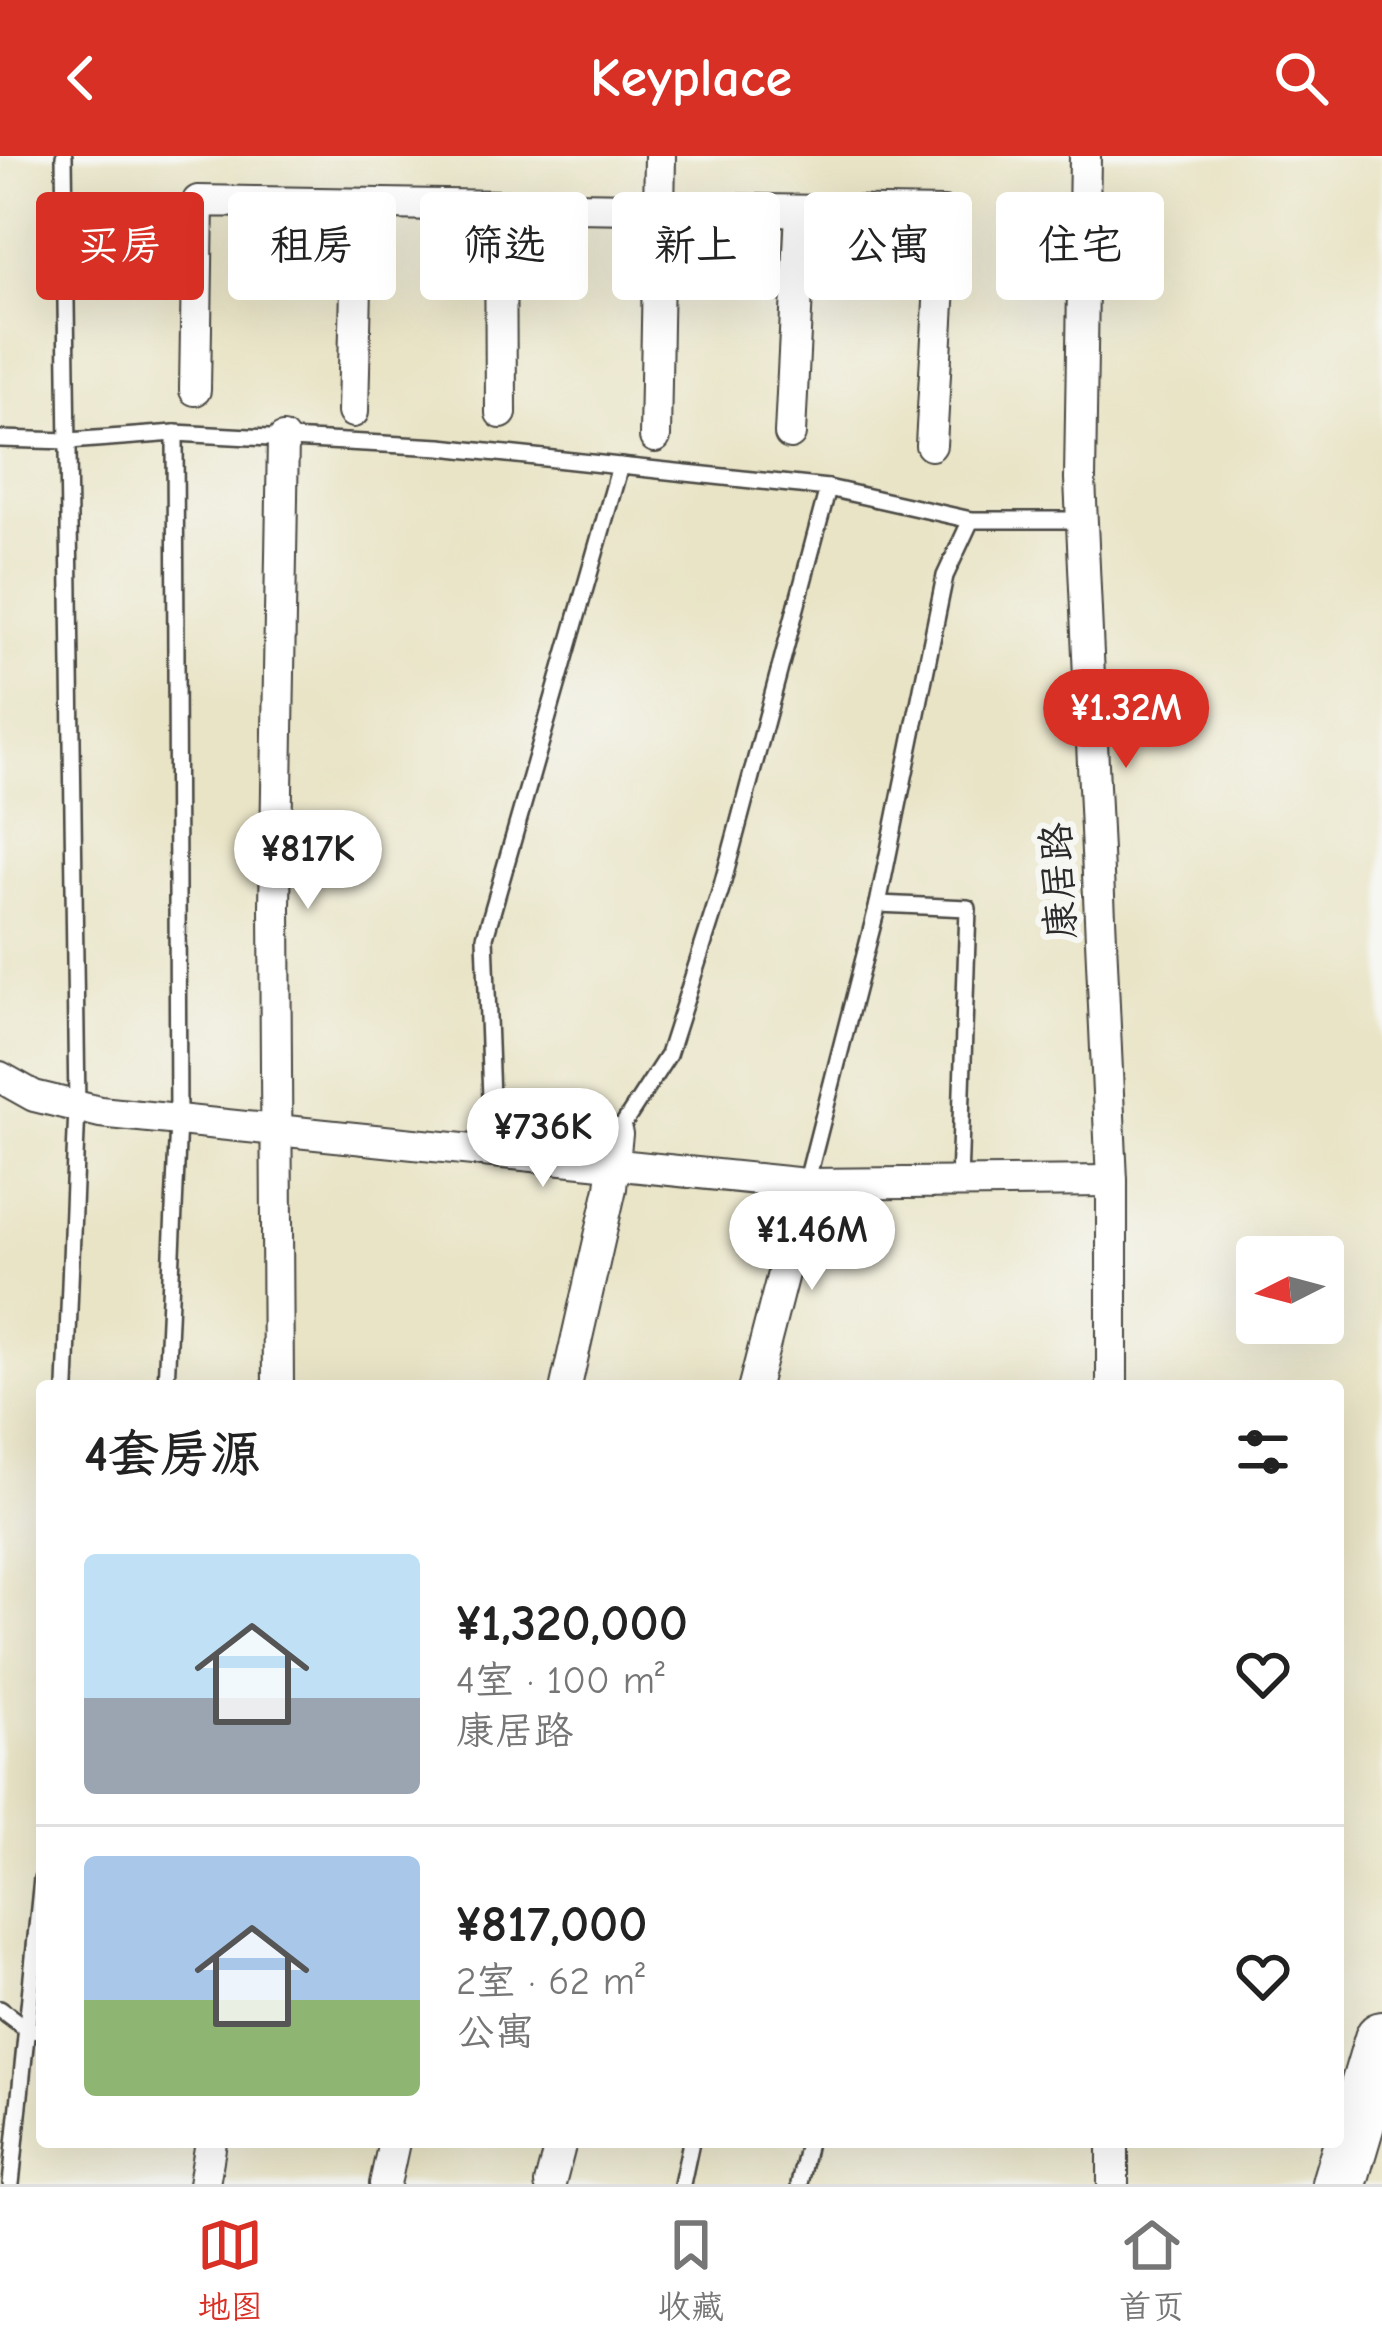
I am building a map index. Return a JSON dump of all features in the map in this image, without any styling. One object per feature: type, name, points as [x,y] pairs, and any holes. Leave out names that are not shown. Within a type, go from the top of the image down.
[{"type":"highway","points":[[1339,2184],[1382,2039]]},
{"type":"street","points":[[659,192],[660,156]]},
{"type":"street","name":"康居路","points":[[1085,156],[1081,520],[1112,1180],[1112,1380]]},
{"type":"street","points":[[195,390],[198,202],[228,202]]},
{"type":"street","points":[[780,211],[944,213],[931,446]]},
{"type":"street","points":[[790,434],[801,211]]},
{"type":"street","points":[[353,412],[356,300]]},
{"type":"street","points":[[500,300],[501,413]]},
{"type":"street","points":[[655,437],[657,300]]},
{"type":"street","points":[[278,1380],[283,439]]},
{"type":"street","points":[[0,1077],[34,1096],[77,1107],[178,1121],[493,1153],[615,1149],[806,1184],[1112,1180]]},
{"type":"street","points":[[567,1380],[615,1149]]},
{"type":"street","points":[[756,1380],[806,1184]]},
{"type":"street","points":[[203,2184],[210,2148]]},
{"type":"street","points":[[385,2184],[393,2148]]},
{"type":"street","points":[[550,2184],[559,2148]]},
{"type":"street","points":[[1113,2148],[1113,2184]]},
{"type":"lane","points":[[64,156],[77,1107],[66,1380]]},
{"type":"lane","points":[[166,1380],[178,1121],[175,433]]},
{"type":"lane","points":[[0,439],[175,433],[565,457],[828,488],[971,520],[1081,520]]},
{"type":"lane","points":[[493,1153],[485,937],[620,466]]},
{"type":"lane","points":[[615,1149],[668,1054],[721,889],[828,488]]},
{"type":"lane","points":[[806,1184],[878,904],[945,576],[971,520]]},
{"type":"lane","points":[[878,904],[968,908],[959,1183]]},
{"type":"lane","points":[[0,2009],[35,2031],[11,2184]]},
{"type":"lane","points":[[682,2184],[690,2148]]},
{"type":"lane","points":[[800,2184],[807,2148]]}]
